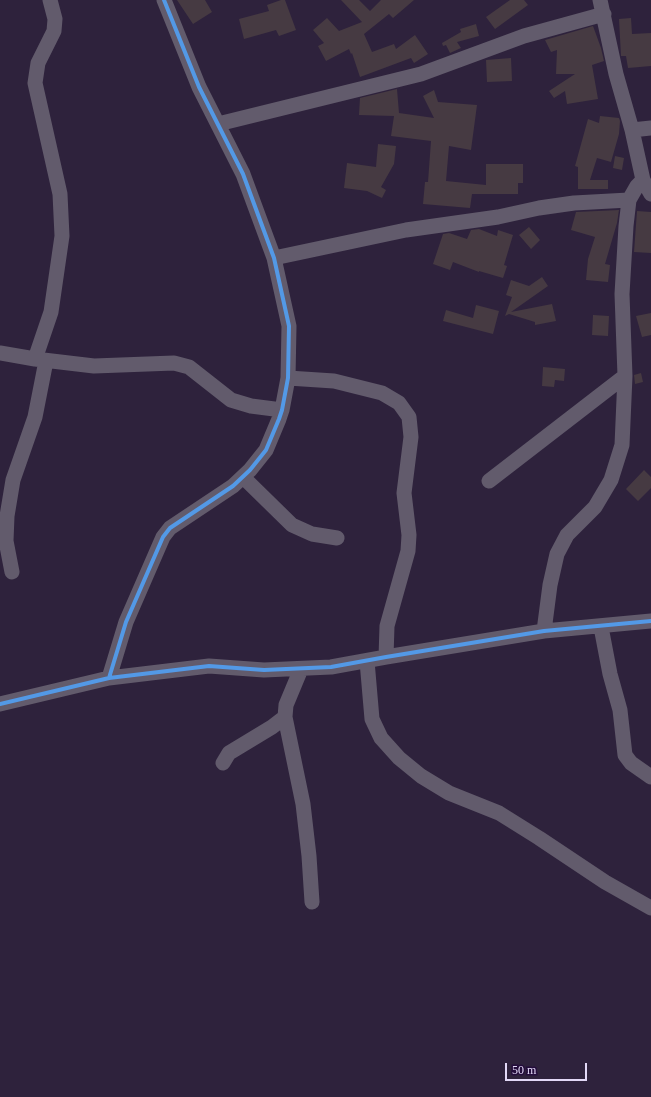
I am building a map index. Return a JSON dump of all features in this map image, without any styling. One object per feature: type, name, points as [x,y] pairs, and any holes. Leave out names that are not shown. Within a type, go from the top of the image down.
[{"type":"street","points":[[12,572],[6,540],[9,502],[13,480],[35,417],[40,360],[51,312],[62,236],[60,194],[35,83],[38,63],[54,31],[55,19],[50,0]]},
{"type":"street","points":[[109,678],[126,622],[163,537],[170,528],[233,486],[250,470],[266,450],[282,410],[288,378],[290,326],[274,258],[243,174],[199,87],[164,0]]},
{"type":"street","points":[[218,124],[421,74],[602,7],[616,74],[632,130],[643,180],[651,194]]},
{"type":"street","points":[[632,130],[651,128]]},
{"type":"street","points":[[544,631],[550,585],[557,554],[567,535],[595,507],[611,480],[622,445],[625,376],[622,294],[626,226],[629,200],[637,186],[643,180]]},
{"type":"street","points":[[274,258],[406,230],[498,217],[539,208],[574,203],[629,200]]},
{"type":"street","points":[[0,353],[40,360],[94,366],[174,363],[189,367],[231,400],[251,406],[282,410]]},
{"type":"street","points":[[489,481],[625,376]]},
{"type":"street","points":[[288,378],[334,381],[382,393],[399,403],[409,417],[412,437],[404,493],[409,535],[408,550],[388,626],[386,657]]},
{"type":"street","points":[[243,476],[292,525],[312,534],[337,538]]},
{"type":"street","points":[[0,704],[109,678],[209,666],[264,670],[331,667],[544,631],[651,621]]},
{"type":"street","points":[[601,626],[610,674],[620,710],[625,755],[632,763],[651,777]]},
{"type":"street","points":[[367,661],[372,719],[381,738],[399,758],[421,776],[449,793],[499,814],[539,838],[605,882],[651,908]]},
{"type":"street","points":[[301,669],[286,705],[285,717],[302,804],[309,856],[312,902]]},
{"type":"street","points":[[223,763],[229,753],[272,727],[285,717]]},
{"type":"building","points":[[177,0],[205,0],[212,12],[193,24]]},
{"type":"building","points":[[285,0],[296,30],[279,36],[276,30],[244,39],[239,19],[269,11],[267,5]]},
{"type":"building","points":[[341,0],[359,0],[370,11],[381,0],[414,0],[393,18],[389,14],[364,34],[372,52],[394,44],[396,49],[415,35],[428,54],[414,63],[411,58],[360,77],[352,53],[351,54],[349,49],[326,61],[318,46],[324,43],[313,30],[327,18],[339,31],[362,22]]},
{"type":"building","points":[[510,0],[524,0],[528,5],[495,29],[486,17]]},
{"type":"building","points":[[631,18],[632,34],[651,33],[651,66],[628,68],[626,56],[621,56],[619,19]]},
{"type":"building","points":[[476,24],[479,36],[457,42],[461,48],[450,53],[446,45],[443,46],[442,43],[461,32],[460,29]]},
{"type":"building","points":[[593,26],[604,61],[592,65],[598,99],[567,104],[565,91],[554,98],[549,91],[575,74],[556,74],[557,50],[551,52],[545,40]]},
{"type":"building","points":[[511,58],[512,81],[487,82],[486,60]]},
{"type":"building","points":[[397,89],[399,113],[434,118],[423,96],[434,90],[438,102],[477,105],[471,150],[449,146],[446,181],[486,185],[486,164],[523,164],[523,183],[518,183],[518,194],[472,194],[470,208],[423,204],[425,182],[428,182],[431,141],[391,136],[394,116],[359,115],[360,98]]},
{"type":"building","points":[[600,116],[619,118],[620,121],[619,134],[611,162],[597,158],[590,180],[608,180],[608,189],[578,189],[578,167],[575,166],[588,119],[599,123]]},
{"type":"building","points":[[378,144],[396,146],[394,164],[381,187],[386,190],[382,198],[367,191],[344,188],[347,163],[376,167]]},
{"type":"building","points":[[615,156],[624,158],[622,170],[613,168]]},
{"type":"building","points":[[619,210],[617,223],[605,264],[610,265],[608,282],[586,280],[588,259],[595,237],[571,230],[576,212]]},
{"type":"building","points":[[637,211],[651,212],[651,253],[634,252]]},
{"type":"building","points":[[529,227],[540,240],[531,249],[519,235]]},
{"type":"building","points":[[479,229],[497,236],[498,230],[513,235],[504,265],[507,266],[503,278],[479,272],[453,262],[450,270],[433,264],[443,234],[449,233],[467,239],[471,230]]},
{"type":"building","points":[[542,277],[548,286],[511,312],[552,304],[556,321],[535,325],[535,322],[509,314],[505,316],[512,297],[506,295],[511,280],[529,286]]},
{"type":"building","points":[[476,305],[499,311],[493,334],[443,321],[446,310],[473,318]]},
{"type":"building","points":[[651,313],[651,335],[642,337],[636,316]]},
{"type":"building","points":[[593,315],[609,316],[608,336],[592,335]]},
{"type":"building","points":[[543,367],[565,369],[564,381],[555,380],[554,387],[542,386]]},
{"type":"building","points":[[641,373],[643,382],[635,384],[634,375]]},
{"type":"building","points":[[644,470],[651,477],[651,488],[638,501],[626,489]]},
{"type":"cycle path","points":[[109,678],[126,622],[163,537],[170,528],[233,486],[250,470],[266,450],[282,410],[288,378],[289,326],[274,258],[243,174],[199,87],[164,0]]},
{"type":"cycle path","points":[[0,704],[109,678],[209,666],[264,670],[331,667],[544,631],[651,621]]}]
